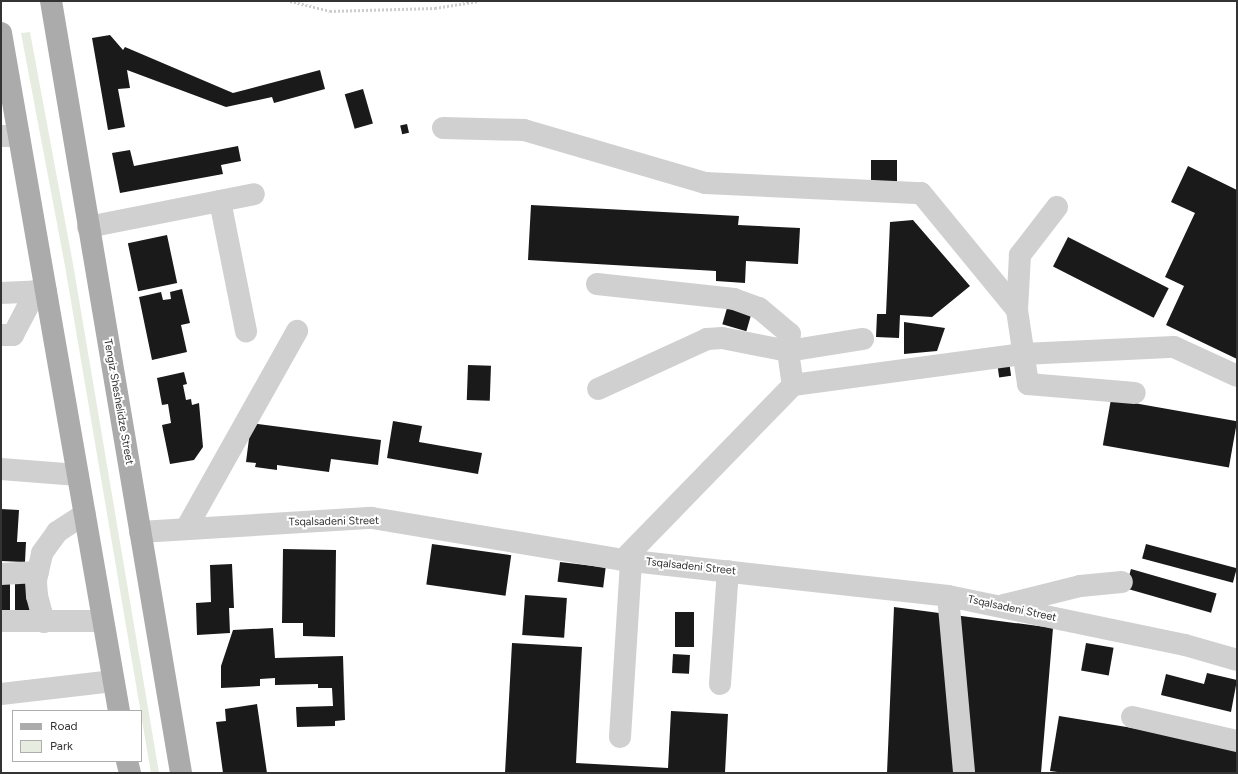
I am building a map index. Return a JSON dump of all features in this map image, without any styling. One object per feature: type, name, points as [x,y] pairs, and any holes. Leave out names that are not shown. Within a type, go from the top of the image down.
[{"type":"main road","name":"Tengiz Sheshelidze Street","points":[[51,1],[181,773]]},
{"type":"main road","points":[[2,36],[10,136],[78,475],[119,710]]},
{"type":"main road","points":[[128,762],[130,773]]},
{"type":"street","points":[[443,128],[524,130],[705,182],[921,192],[1017,310]]},
{"type":"street","points":[[88,227],[254,194]]},
{"type":"street","points":[[220,201],[246,331]]},
{"type":"street","points":[[1057,207],[1020,255],[1017,310],[1028,384],[1135,393]]},
{"type":"street","points":[[597,284],[734,300],[759,308],[790,334],[788,351],[793,385]]},
{"type":"street","points":[[1,293],[41,291]]},
{"type":"street","points":[[1,335],[13,335],[41,291]]},
{"type":"street","points":[[187,528],[297,332]]},
{"type":"street","points":[[598,389],[707,339],[734,339],[788,351],[863,339]]},
{"type":"street","points":[[620,737],[627,560],[793,385],[1024,354],[1174,347],[1237,376]]},
{"type":"street","points":[[1,469],[78,475]]},
{"type":"street","points":[[44,622],[37,596],[38,572],[42,553],[57,532],[85,514]]},
{"type":"street","name":"Tsqalsadeni Street","points":[[140,532],[372,518],[627,560],[948,596],[1184,645],[1236,654]]},
{"type":"street","points":[[1,574],[38,572]]},
{"type":"street","points":[[720,684],[728,572]]},
{"type":"street","points":[[997,606],[1080,586],[1122,582]]},
{"type":"street","points":[[948,596],[964,771]]},
{"type":"street","points":[[1,622],[103,622]]},
{"type":"street","points":[[1,694],[114,681]]},
{"type":"street","points":[[1132,717],[1237,741]]},
{"type":"path","points":[[290,1],[330,11],[435,8],[478,1]]},
{"type":"green space","points":[[30,32],[73,264],[159,773],[151,773],[142,720],[142,710],[140,710],[65,266],[21,33]]},
{"type":"building","points":[[110,35],[123,50],[125,47],[233,93],[320,70],[325,89],[274,103],[272,97],[226,107],[127,70],[130,88],[118,89],[125,127],[108,130],[92,38]]},
{"type":"building","points":[[363,89],[373,124],[355,129],[345,94]]},
{"type":"building","points":[[407,124],[409,133],[402,134],[400,126]]},
{"type":"building","points":[[238,146],[241,161],[221,165],[223,174],[120,193],[112,153],[130,150],[134,166]]},
{"type":"building","points":[[871,160],[897,160],[897,183],[871,183]]},
{"type":"building","points":[[1188,166],[1237,190],[1237,359],[1166,325],[1184,286],[1165,277],[1195,213],[1171,202]]},
{"type":"building","points":[[531,205],[739,216],[738,225],[800,228],[798,264],[746,261],[745,283],[716,281],[716,271],[528,260]]},
{"type":"building","points":[[913,220],[970,286],[932,317],[900,315],[899,338],[876,337],[877,314],[886,314],[890,222]]},
{"type":"building","points":[[167,235],[177,283],[138,291],[128,243]]},
{"type":"building","points":[[1068,237],[1169,288],[1154,318],[1053,266]]},
{"type":"building","points":[[182,289],[190,323],[181,325],[187,352],[152,360],[139,297],[161,292],[163,300],[171,299],[170,292]]},
{"type":"building","points":[[727,308],[751,315],[746,331],[722,324]]},
{"type":"building","points":[[904,322],[945,328],[937,351],[904,354]]},
{"type":"building","points":[[1009,361],[1011,376],[999,378],[997,363]]},
{"type":"building","points":[[468,365],[491,366],[490,401],[467,400]]},
{"type":"building","points":[[184,372],[187,384],[183,385],[186,400],[191,399],[192,405],[199,403],[203,447],[194,460],[170,464],[162,425],[171,423],[168,404],[162,405],[157,378]]},
{"type":"building","points":[[1111,399],[1237,421],[1229,468],[1103,445]]},
{"type":"building","points":[[393,421],[422,426],[419,442],[482,453],[478,474],[387,458]]},
{"type":"building","points":[[251,423],[381,440],[378,465],[331,459],[329,472],[277,465],[277,470],[255,467],[256,463],[246,462]]},
{"type":"building","points":[[1,509],[19,510],[17,542],[26,542],[25,562],[1,561]]},
{"type":"building","points":[[432,544],[511,555],[506,596],[426,585]]},
{"type":"building","points":[[1146,544],[1237,568],[1233,583],[1142,558]]},
{"type":"building","points":[[283,549],[336,550],[335,637],[303,636],[303,623],[282,623]]},
{"type":"building","points":[[560,562],[606,568],[603,587],[558,582]]},
{"type":"building","points":[[232,564],[234,608],[229,608],[230,633],[197,635],[196,603],[211,602],[210,565]]},
{"type":"building","points":[[1131,569],[1217,594],[1211,613],[1125,588]]},
{"type":"building","points":[[15,579],[34,579],[34,617],[15,617]]},
{"type":"building","points":[[1,581],[10,581],[10,613],[1,613]]},
{"type":"building","points":[[525,595],[567,598],[564,638],[522,635]]},
{"type":"building","points":[[894,607],[1053,628],[1041,773],[887,773]]},
{"type":"building","points":[[675,612],[694,612],[694,647],[675,647]]},
{"type":"building","points":[[273,628],[275,658],[343,656],[345,720],[335,721],[335,726],[297,727],[296,707],[333,706],[332,688],[318,688],[318,684],[275,685],[275,678],[260,679],[260,686],[221,688],[221,666],[233,630]]},
{"type":"building","points":[[512,643],[582,647],[576,763],[668,768],[671,711],[728,714],[725,773],[505,773]]},
{"type":"building","points":[[1086,643],[1114,648],[1109,675],[1081,671]]},
{"type":"building","points":[[673,654],[690,655],[689,674],[672,673]]},
{"type":"building","points":[[1207,673],[1237,680],[1231,712],[1161,695],[1166,674],[1204,684]]},
{"type":"building","points":[[257,704],[267,773],[223,773],[216,722],[226,721],[225,709]]},
{"type":"building","points":[[1059,716],[1237,745],[1237,773],[1065,773],[1050,771]]}]
